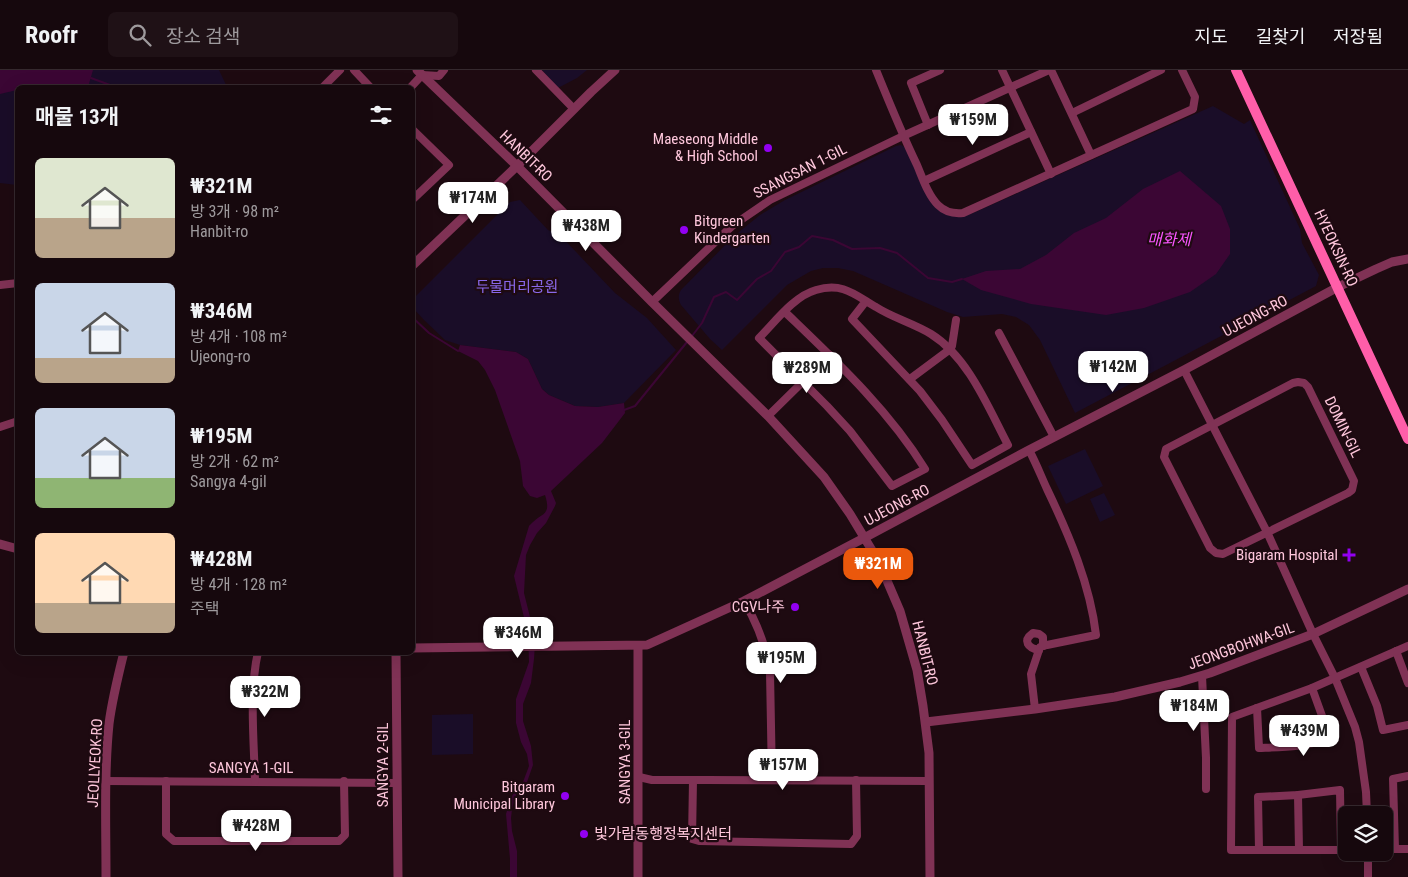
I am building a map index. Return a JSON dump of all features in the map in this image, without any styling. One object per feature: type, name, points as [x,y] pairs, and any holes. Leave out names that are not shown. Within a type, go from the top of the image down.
[{"type":"main road","name":"HYEOKSIN-RO","points":[[1236,70],[1408,439]]},
{"type":"street","points":[[325,85],[340,70]]},
{"type":"street","points":[[354,70],[368,85]]},
{"type":"street","points":[[412,85],[420,73],[439,76],[444,70]]},
{"type":"street","points":[[536,70],[574,109]]},
{"type":"street","points":[[415,263],[615,70]]},
{"type":"street","points":[[876,70],[903,136],[932,197],[940,207],[956,214],[963,213],[1193,109],[1195,97],[1182,70]]},
{"type":"street","points":[[928,124],[911,83],[940,70]]},
{"type":"street","points":[[1002,70],[1051,174]]},
{"type":"street","points":[[1050,70],[1091,155]]},
{"type":"street","name":"SSANGSAN 1-GIL","points":[[652,302],[718,239],[756,208],[784,192],[928,124],[1050,70]]},
{"type":"street","points":[[1072,113],[1162,70]]},
{"type":"street","name":"HANBIT-RO","points":[[420,73],[517,166],[768,416],[824,477],[850,514],[885,576],[900,611],[914,656],[926,722],[929,753],[930,877]]},
{"type":"street","points":[[415,132],[449,165],[415,197]]},
{"type":"street","points":[[924,180],[1031,132]]},
{"type":"street","points":[[415,191],[419,194]]},
{"type":"street","name":"UJEONG-RO","points":[[415,648],[647,645],[744,600],[864,538],[1338,287],[1392,262],[1408,259]]},
{"type":"street","points":[[0,285],[15,283]]},
{"type":"street","points":[[786,312],[886,414],[907,442],[924,470],[892,486],[850,431],[759,338],[803,295],[818,289],[827,288],[851,291],[866,301],[876,308],[936,338],[971,376],[1008,445],[972,465],[942,420],[910,379],[852,319],[866,301]]},
{"type":"street","points":[[910,379],[949,350],[952,346],[956,320]]},
{"type":"street","points":[[999,333],[1054,437]]},
{"type":"street","points":[[768,416],[830,355]]},
{"type":"street","points":[[1184,370],[1267,532],[1335,678],[1355,727],[1359,742],[1367,806]]},
{"type":"street","name":"DOMIN-GIL","points":[[1293,383],[1304,383],[1308,387],[1354,481],[1354,485],[1348,493],[1267,532],[1223,554],[1216,553],[1210,548],[1164,457],[1166,449],[1293,383]]},
{"type":"street","points":[[0,427],[15,422]]},
{"type":"street","points":[[1029,450],[1060,515],[1071,544],[1086,586],[1096,635],[1041,648],[1031,674],[1036,709]]},
{"type":"street","points":[[0,544],[15,548]]},
{"type":"street","name":"JEONGBOHWA-GIL","points":[[926,722],[1116,697],[1202,676],[1313,634],[1408,588]]},
{"type":"street","points":[[744,600],[768,656],[772,780]]},
{"type":"street","name":"SANGYA 3-GIL","points":[[638,646],[638,877]]},
{"type":"street","points":[[1338,850],[1231,850],[1232,717],[1312,688],[1408,646]]},
{"type":"street","points":[[1396,651],[1408,683]]},
{"type":"street","name":"JEOLLYEOK-RO","points":[[106,877],[106,781],[109,722],[123,655]]},
{"type":"street","points":[[255,782],[253,695],[258,655]]},
{"type":"street","name":"SANGYA 2-GIL","points":[[396,655],[398,877]]},
{"type":"street","points":[[1361,666],[1377,706],[1383,730],[1408,725]]},
{"type":"street","points":[[1202,676],[1206,789]]},
{"type":"street","points":[[1257,708],[1259,748],[1316,744],[1330,738],[1312,688]]},
{"type":"street","points":[[1408,776],[1393,779],[1395,849],[1408,849]]},
{"type":"street","points":[[639,777],[652,780],[929,782]]},
{"type":"street","points":[[693,780],[692,839],[699,841],[851,844],[857,836],[856,780]]},
{"type":"street","name":"SANGYA 1-GIL","points":[[106,781],[396,783]]},
{"type":"street","points":[[166,782],[166,834],[174,841],[338,841],[345,835],[344,782]]},
{"type":"street","points":[[1259,850],[1258,797],[1340,790],[1341,806]]},
{"type":"street","points":[[1298,795],[1299,850]]},
{"type":"street","points":[[1368,861],[1368,877]]},
{"type":"green space","points":[[0,70],[219,70],[226,85],[15,85],[15,185],[0,183]]},
{"type":"green space","points":[[542,70],[587,70],[577,78],[558,88]]},
{"type":"green space","points":[[1213,106],[1244,124],[1250,120],[1300,229],[1302,243],[1319,275],[1316,286],[1075,413],[1040,340],[1029,325],[1016,317],[1002,314],[963,317],[947,312],[853,271],[823,268],[811,271],[787,285],[722,350],[710,339],[680,303],[679,294],[681,290],[734,236],[760,215],[785,200],[896,146],[901,145],[906,148],[930,199],[959,217],[973,213]]},
{"type":"green space","name":"두물머리공원","points":[[520,200],[548,230],[559,234],[615,293],[647,318],[676,350],[624,403],[598,407],[575,406],[549,395],[542,389],[528,359],[516,352],[460,345],[445,340],[415,310],[415,297],[510,202]]},
{"type":"green space","points":[[1085,449],[1103,486],[1066,504],[1048,466]]},
{"type":"green space","points":[[1104,493],[1115,515],[1100,522],[1090,499]]},
{"type":"green space","points":[[473,714],[473,754],[432,755],[432,715]]},
{"type":"water","points":[[0,70],[93,70],[89,85],[15,85],[15,90],[0,94]]},
{"type":"water","name":"매화제","points":[[1180,171],[1221,206],[1230,229],[1230,254],[1216,274],[1190,292],[1144,308],[1106,315],[1031,304],[981,290],[962,279],[986,271],[1020,269],[1046,255],[1074,233],[1106,218],[1143,189]]},
{"type":"water","points":[[460,345],[516,352],[528,359],[542,389],[549,395],[575,406],[598,407],[624,403],[625,413],[602,443],[551,491],[556,503],[555,506],[546,523],[537,533],[526,555],[524,593],[535,644],[531,683],[523,704],[523,721],[531,746],[533,765],[527,782],[517,792],[512,809],[512,831],[517,851],[517,877],[510,877],[506,814],[515,790],[523,782],[529,766],[527,754],[521,742],[516,723],[516,699],[529,662],[528,634],[514,576],[529,526],[544,514],[547,502],[545,495],[537,498],[530,496],[523,486],[520,461],[495,390],[478,361],[458,351]]},
{"type":"waterway","points":[[91,78],[110,85]]},
{"type":"waterway","points":[[692,336],[702,323],[714,297],[726,292],[737,300],[757,279],[771,271],[785,252],[799,247],[812,236],[833,240],[852,249],[880,248],[897,253],[928,278],[952,282],[962,279]]},
{"type":"waterway","points":[[415,320],[429,333],[458,351]]},
{"type":"waterway","points":[[624,410],[635,406],[687,342]]},
{"type":"place","name":"Maeseong Middle & High School","points":[[768,148]]},
{"type":"place","name":"Bitgreen Kindergarten","points":[[684,230]]},
{"type":"place","name":"Bigaram Hospital","points":[[1349,555]]},
{"type":"place","name":"CGV나주","points":[[795,607]]},
{"type":"place","name":"Bitgaram Municipal Library","points":[[565,796]]},
{"type":"place","name":"빛가람동행정복지센터","points":[[584,834]]}]
